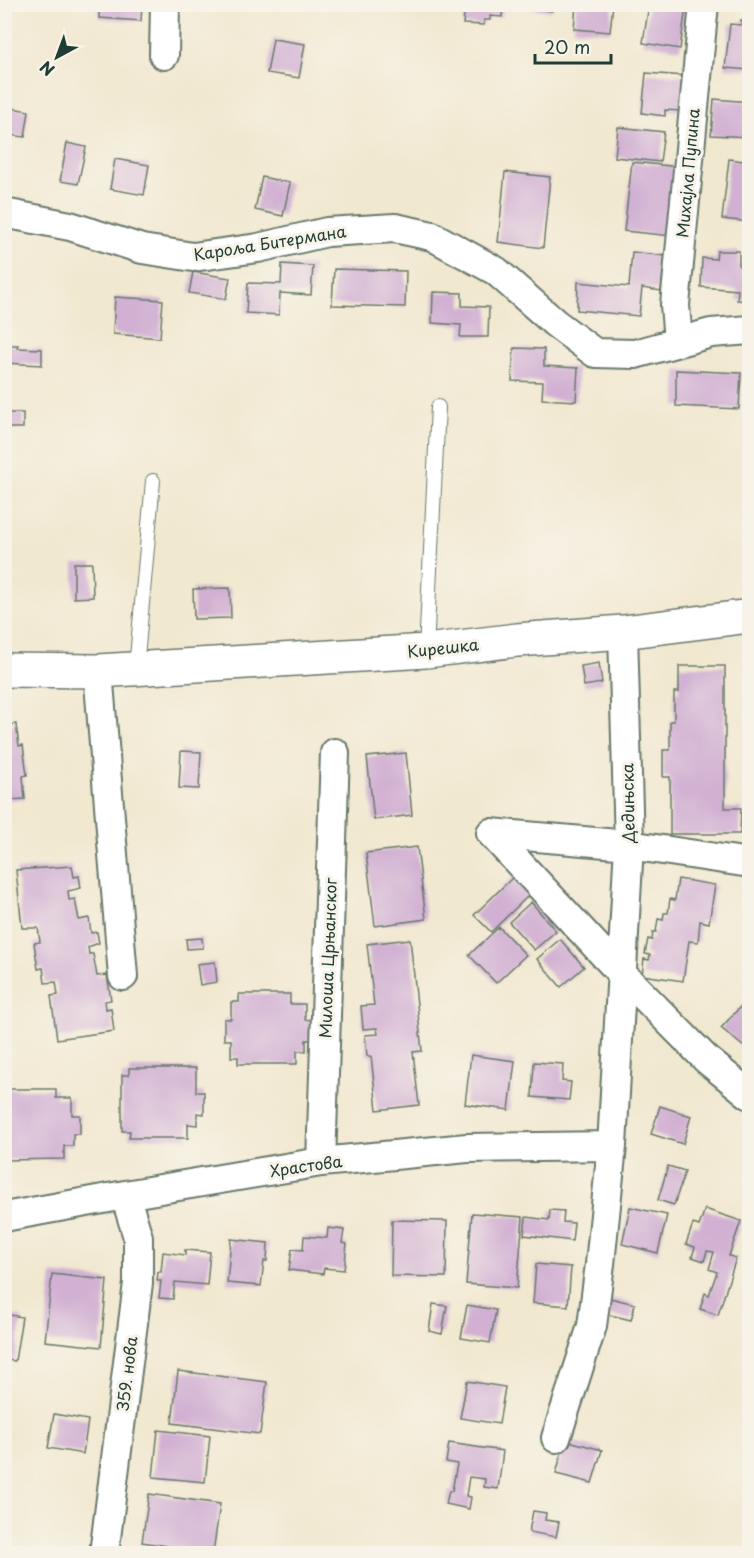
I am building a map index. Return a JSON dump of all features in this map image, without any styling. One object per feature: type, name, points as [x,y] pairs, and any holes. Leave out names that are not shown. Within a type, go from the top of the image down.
[{"type":"street","points":[[164,55],[165,4]]},
{"type":"street","name":"Михајла Пупина","points":[[678,341],[675,306],[704,4]]},
{"type":"street","name":"Кароља Битермана","points":[[4,213],[70,226],[142,249],[193,257],[258,248],[327,232],[395,228],[432,236],[496,271],[595,353],[635,354],[711,333],[750,330]]},
{"type":"street","name":"Кирешка","points":[[4,670],[98,671],[426,651],[517,640],[623,632],[750,616]]},
{"type":"street","name":"Дедињска","points":[[621,973],[629,845],[623,632]]},
{"type":"street","points":[[98,671],[123,976]]},
{"type":"street","name":"Милоша Црњанског","points":[[321,1162],[335,753]]},
{"type":"street","points":[[750,863],[629,845],[491,833],[621,973],[707,1060],[750,1095]]},
{"type":"street","points":[[556,1438],[591,1326],[600,1264],[612,1146],[621,973]]},
{"type":"street","name":"Храстова","points":[[4,1217],[321,1162],[467,1148],[612,1146]]},
{"type":"street","name":"359. нова","points":[[104,1554],[138,1283],[138,1237],[124,1195]]},
{"type":"lane","points":[[426,651],[438,407]]},
{"type":"lane","points":[[136,669],[153,481]]},
{"type":"building","points":[[99,4],[142,4],[141,21],[99,18]]},
{"type":"building","points":[[465,4],[503,4],[502,17],[490,16],[490,20],[484,20],[484,25],[463,24]]},
{"type":"building","points":[[517,4],[553,4],[552,11],[517,7]]},
{"type":"building","points":[[576,4],[613,4],[610,32],[574,29]]},
{"type":"building","points":[[649,4],[686,7],[680,49],[643,43]]},
{"type":"building","points":[[741,20],[750,21],[750,70],[725,68],[730,24],[741,25]]},
{"type":"building","points":[[273,39],[305,44],[299,78],[267,73]]},
{"type":"building","points":[[646,73],[684,76],[681,111],[665,110],[665,116],[642,113]]},
{"type":"building","points":[[714,99],[750,102],[749,137],[711,135]]},
{"type":"building","points":[[12,108],[29,111],[25,137],[9,135]]},
{"type":"building","points":[[618,127],[664,132],[660,162],[615,157]]},
{"type":"building","points":[[67,143],[86,147],[78,184],[60,181]]},
{"type":"building","points":[[115,159],[149,165],[144,195],[110,189]]},
{"type":"building","points":[[729,159],[750,162],[750,222],[722,219]]},
{"type":"building","points":[[632,162],[680,167],[672,236],[624,231]]},
{"type":"building","points":[[505,172],[550,177],[543,248],[498,242]]},
{"type":"building","points":[[262,177],[290,183],[283,216],[255,210]]},
{"type":"building","points":[[717,251],[739,251],[739,266],[750,266],[750,301],[737,300],[738,290],[701,287],[702,258],[716,259]]},
{"type":"building","points":[[632,252],[665,256],[661,291],[642,288],[639,316],[577,310],[578,282],[629,287]]},
{"type":"building","points":[[282,264],[313,266],[311,295],[280,293],[279,315],[246,313],[248,283],[281,284]]},
{"type":"building","points":[[334,269],[406,271],[405,307],[332,305]]},
{"type":"building","points":[[193,272],[230,278],[226,299],[189,293]]},
{"type":"building","points":[[433,292],[462,293],[462,306],[489,307],[488,337],[460,337],[461,325],[432,323]]},
{"type":"building","points":[[115,297],[163,300],[160,338],[113,334]]},
{"type":"building","points":[[4,345],[42,349],[42,365],[4,363]]},
{"type":"building","points":[[514,348],[544,349],[544,366],[578,368],[576,401],[542,399],[543,382],[512,381]]},
{"type":"building","points":[[676,370],[741,373],[739,409],[676,406]]},
{"type":"building","points":[[4,403],[9,403],[9,413],[23,413],[23,428],[4,428]]},
{"type":"building","points":[[74,563],[92,563],[93,597],[74,598]]},
{"type":"building","points":[[230,588],[231,618],[194,619],[193,589]]},
{"type":"building","points":[[599,663],[602,683],[584,686],[581,666]]},
{"type":"building","points":[[679,666],[725,666],[725,808],[741,808],[740,834],[670,834],[670,777],[663,777],[663,750],[670,750],[670,721],[674,721],[674,692],[679,692]]},
{"type":"building","points":[[16,724],[19,746],[23,745],[27,775],[23,776],[25,799],[10,800],[4,799],[4,725]]},
{"type":"building","points":[[181,751],[201,752],[199,789],[179,788]]},
{"type":"building","points":[[406,753],[412,815],[374,820],[367,757]]},
{"type":"building","points":[[417,847],[426,919],[375,926],[366,853]]},
{"type":"building","points":[[72,866],[74,877],[79,876],[81,888],[68,891],[69,900],[75,899],[79,920],[89,918],[91,933],[97,932],[99,943],[88,947],[89,954],[93,954],[97,976],[107,975],[111,1000],[105,1001],[106,1009],[111,1008],[114,1031],[57,1039],[51,996],[58,995],[56,982],[45,983],[43,968],[38,969],[34,943],[40,942],[38,928],[22,928],[16,870]]},
{"type":"building","points":[[513,877],[530,894],[491,932],[474,915]]},
{"type":"building","points":[[678,879],[715,885],[709,923],[700,921],[698,942],[689,941],[683,981],[642,975],[644,959],[649,960],[650,955],[645,954],[648,939],[652,940],[653,932],[656,932],[658,919],[663,920],[664,913],[668,913],[670,899],[675,900]]},
{"type":"building","points":[[531,902],[556,931],[534,950],[509,922]]},
{"type":"building","points":[[499,927],[526,955],[496,983],[469,955]]},
{"type":"building","points":[[202,938],[203,948],[187,949],[186,939]]},
{"type":"building","points":[[410,939],[422,1051],[413,1052],[419,1105],[377,1110],[371,1056],[367,1056],[365,1035],[378,1034],[377,1028],[363,1029],[361,1006],[374,1005],[367,944]]},
{"type":"building","points":[[560,939],[584,967],[561,987],[537,959]]},
{"type":"building","points":[[215,962],[217,982],[200,985],[197,964]]},
{"type":"building","points":[[239,994],[290,994],[290,1004],[305,1004],[305,1020],[313,1019],[313,1040],[306,1040],[306,1051],[297,1051],[297,1064],[238,1064],[238,1057],[231,1057],[231,1040],[224,1040],[224,1019],[231,1019],[231,1002],[239,1002]]},
{"type":"building","points":[[741,1006],[750,1013],[750,1052],[721,1028]]},
{"type":"building","points":[[471,1055],[515,1061],[509,1110],[465,1104]]},
{"type":"building","points":[[534,1062],[563,1064],[562,1081],[571,1082],[569,1100],[532,1097]]},
{"type":"building","points":[[129,1068],[196,1068],[196,1092],[204,1092],[204,1114],[197,1113],[197,1125],[188,1124],[188,1138],[129,1138],[130,1131],[122,1131],[122,1075],[129,1075]]},
{"type":"building","points":[[6,1089],[56,1089],[56,1098],[72,1098],[72,1115],[80,1115],[80,1134],[73,1134],[73,1146],[64,1146],[64,1159],[6,1160],[4,1097],[6,1097]]},
{"type":"building","points":[[660,1106],[691,1116],[683,1144],[651,1134]]},
{"type":"building","points":[[668,1166],[685,1171],[674,1205],[658,1200]]},
{"type":"building","points":[[630,1207],[667,1215],[658,1253],[622,1244]]},
{"type":"building","points":[[705,1209],[741,1221],[729,1256],[736,1258],[718,1315],[700,1309],[705,1293],[709,1295],[717,1272],[709,1269],[714,1252],[707,1251],[704,1261],[692,1257],[695,1247],[686,1244],[693,1224],[699,1226]]},
{"type":"building","points":[[550,1210],[564,1211],[563,1222],[574,1223],[572,1241],[524,1235],[526,1217],[549,1220]]},
{"type":"building","points":[[472,1213],[523,1217],[517,1288],[466,1284]]},
{"type":"building","points":[[392,1220],[447,1221],[446,1277],[391,1276]]},
{"type":"building","points":[[328,1228],[344,1230],[342,1243],[347,1244],[344,1270],[324,1268],[323,1274],[289,1270],[292,1249],[303,1250],[304,1236],[327,1238]]},
{"type":"building","points":[[231,1239],[268,1243],[267,1261],[264,1261],[261,1286],[227,1283]]},
{"type":"building","points":[[185,1250],[210,1252],[207,1285],[175,1282],[173,1299],[159,1298],[161,1281],[157,1281],[158,1272],[161,1272],[163,1252],[185,1255]]},
{"type":"building","points":[[536,1264],[571,1267],[568,1306],[533,1303]]},
{"type":"building","points":[[52,1274],[107,1280],[101,1347],[45,1341]]},
{"type":"building","points":[[610,1298],[635,1304],[631,1320],[606,1314]]},
{"type":"building","points":[[433,1304],[447,1306],[442,1334],[429,1331]]},
{"type":"building","points":[[467,1305],[496,1310],[490,1343],[461,1338]]},
{"type":"building","points":[[4,1314],[22,1317],[15,1361],[4,1360]]},
{"type":"building","points":[[178,1371],[267,1382],[260,1434],[172,1423]]},
{"type":"building","points":[[467,1381],[505,1387],[499,1424],[460,1418]]},
{"type":"building","points":[[54,1414],[88,1420],[83,1454],[48,1448]]},
{"type":"building","points":[[158,1430],[210,1436],[205,1482],[153,1477]]},
{"type":"building","points":[[565,1440],[602,1450],[592,1483],[556,1474]]},
{"type":"building","points":[[449,1443],[503,1451],[498,1489],[484,1487],[485,1479],[469,1477],[466,1496],[471,1497],[469,1509],[446,1504],[449,1491],[452,1491],[457,1464],[446,1462]]},
{"type":"building","points":[[149,1494],[220,1504],[213,1553],[142,1542]]},
{"type":"building","points":[[533,1511],[546,1513],[545,1520],[559,1522],[556,1537],[529,1532]]}]
